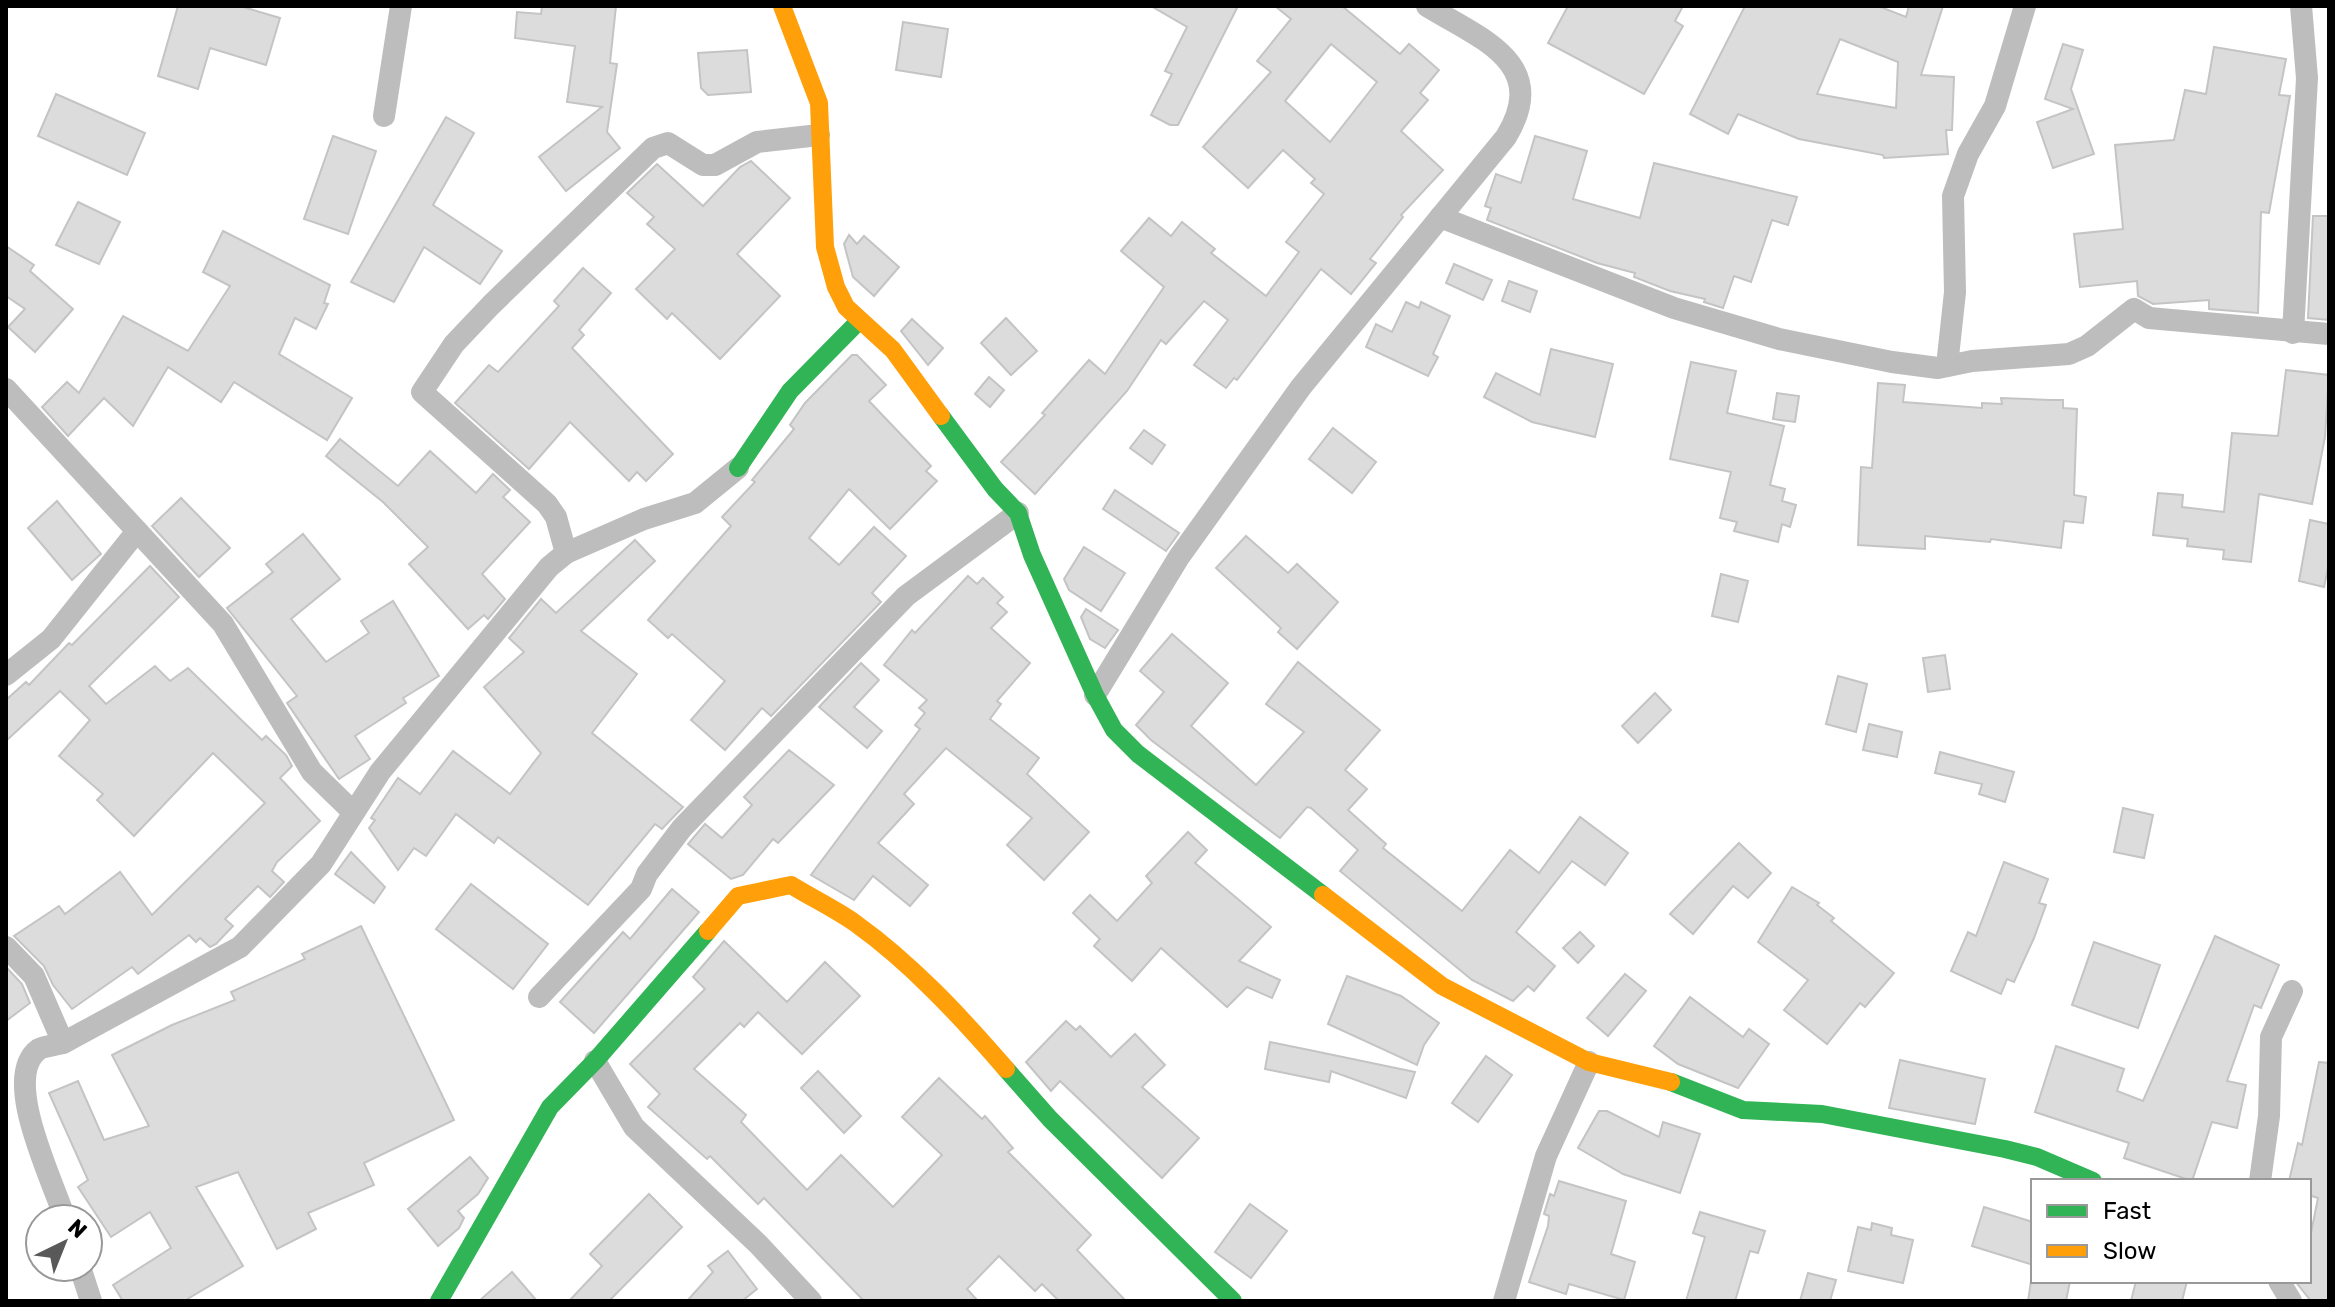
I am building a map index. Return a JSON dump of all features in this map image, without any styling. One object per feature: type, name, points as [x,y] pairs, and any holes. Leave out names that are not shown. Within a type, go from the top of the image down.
[{"type":"street","points":[[384,116],[401,6]]},
{"type":"street","points":[[782,6],[819,103],[825,247],[836,287],[846,307],[893,350],[995,489],[1018,513],[1032,555],[1095,695],[1114,730],[1138,754],[1429,977],[1589,1062],[1675,1083],[1743,1110],[1822,1114],[2005,1149],[2037,1157],[2088,1179]]},
{"type":"street","points":[[1095,695],[1179,557],[1301,387],[1506,137],[1521,113],[1523,95],[1512,64],[1427,6]]},
{"type":"street","points":[[1947,366],[1955,292],[1953,196],[1968,154],[1995,106],[2025,6]]},
{"type":"street","points":[[2293,333],[2307,78],[2301,6]]},
{"type":"street","points":[[566,553],[556,517],[547,504],[422,392],[454,344],[653,148],[668,143],[703,165],[715,165],[757,142],[819,135]]},
{"type":"street","points":[[1440,217],[1674,308],[1779,339],[1892,362],[1947,366],[2069,354],[2087,346],[2134,309],[2149,318],[2329,334]]},
{"type":"street","points":[[59,1203],[17,1095],[26,1061],[39,1049],[63,1043],[240,947],[321,864],[352,811],[380,772],[549,567],[566,553],[644,519],[695,503],[738,468],[790,391],[859,321]]},
{"type":"street","points":[[6,389],[223,624],[312,772],[352,811]]},
{"type":"street","points":[[539,997],[641,889],[647,874],[682,828],[906,596],[1018,513]]},
{"type":"street","points":[[6,675],[51,639],[137,531]]},
{"type":"street","points":[[439,1301],[550,1107],[595,1061],[738,896],[791,885],[855,923],[906,966],[972,1029],[1050,1119],[1233,1301]]},
{"type":"street","points":[[6,947],[34,976],[63,1043]]},
{"type":"street","points":[[2260,1179],[2269,1116],[2271,1037],[2292,991]]},
{"type":"street","points":[[595,1061],[634,1127],[758,1244],[811,1301]]},
{"type":"street","points":[[1504,1301],[1546,1156],[1589,1062]]},
{"type":"street","points":[[2280,1283],[2291,1301]]},
{"type":"building","points":[[178,6],[240,6],[280,18],[266,65],[210,48],[198,89],[158,76]]},
{"type":"building","points":[[542,6],[616,6],[610,63],[617,64],[607,132],[620,148],[566,191],[539,157],[602,107],[567,102],[575,46],[515,38],[517,12],[541,14]]},
{"type":"building","points":[[1151,6],[1238,6],[1178,125],[1170,125],[1151,115],[1172,74],[1165,71],[1187,27]]},
{"type":"building","points":[[1275,6],[1342,6],[1400,54],[1409,44],[1439,70],[1420,93],[1428,100],[1401,131],[1443,170],[1401,215],[1403,217],[1370,259],[1376,263],[1351,294],[1321,269],[1237,380],[1234,378],[1226,388],[1194,365],[1228,320],[1204,301],[1166,344],[1161,340],[1127,391],[1035,494],[1001,462],[1045,415],[1042,413],[1089,360],[1105,374],[1164,287],[1121,251],[1149,218],[1171,236],[1182,222],[1215,249],[1211,253],[1266,296],[1299,252],[1286,242],[1324,194],[1311,183],[1315,179],[1283,150],[1248,188],[1203,147],[1271,72],[1257,61],[1291,19]],"holes":[[[1331,44],[1377,82],[1330,142],[1285,101]]]},
{"type":"building","points":[[1568,6],[1683,6],[1675,21],[1683,26],[1644,94],[1548,43]]},
{"type":"building","points":[[1745,6],[1878,6],[1906,17],[1909,6],[1943,6],[1921,75],[1954,77],[1952,130],[1946,130],[1948,154],[1884,158],[1883,155],[1799,139],[1738,114],[1728,134],[1690,114]],"holes":[[[1840,39],[1898,62],[1896,108],[1817,94]]]},
{"type":"building","points":[[903,22],[948,29],[941,77],[896,70]]},
{"type":"building","points":[[2063,44],[2083,50],[2071,89],[2094,154],[2053,168],[2037,122],[2073,109],[2045,99]]},
{"type":"building","points":[[2214,47],[2286,59],[2279,95],[2290,96],[2269,213],[2261,212],[2258,313],[2209,309],[2209,300],[2153,304],[2138,296],[2137,281],[2080,287],[2074,234],[2123,229],[2115,145],[2174,140],[2185,90],[2206,94]]},
{"type":"building","points":[[747,50],[751,92],[708,95],[701,88],[698,53]]},
{"type":"building","points":[[56,94],[145,133],[127,175],[38,136]]},
{"type":"building","points":[[446,117],[474,133],[433,205],[502,251],[480,284],[424,247],[394,302],[351,282]]},
{"type":"building","points":[[333,136],[376,151],[348,234],[304,219]]},
{"type":"building","points":[[1535,136],[1587,151],[1573,199],[1640,218],[1654,163],[1797,197],[1788,225],[1772,220],[1751,282],[1734,276],[1723,308],[1704,302],[1705,299],[1670,291],[1634,277],[1635,273],[1597,263],[1487,220],[1491,208],[1485,206],[1496,174],[1521,183]]},
{"type":"building","points":[[751,161],[790,198],[737,254],[780,296],[720,359],[672,313],[667,319],[636,289],[675,249],[647,224],[654,217],[627,193],[657,164],[703,206],[740,167]]},
{"type":"building","points":[[78,202],[120,222],[99,264],[56,245]]},
{"type":"building","points":[[2313,216],[2329,216],[2329,320],[2308,318]]},
{"type":"building","points":[[223,231],[330,285],[324,303],[328,304],[316,329],[295,318],[279,354],[352,398],[327,440],[234,382],[221,402],[168,367],[133,426],[104,398],[68,436],[42,407],[67,382],[79,393],[123,316],[188,351],[230,286],[203,272]]},
{"type":"building","points":[[849,235],[857,244],[864,236],[899,267],[874,296],[853,277],[844,244]]},
{"type":"building","points":[[6,246],[34,265],[30,271],[73,309],[35,352],[8,327],[25,309],[6,296]]},
{"type":"building","points":[[1454,264],[1492,280],[1483,300],[1446,283]]},
{"type":"building","points":[[583,268],[611,293],[579,330],[584,335],[572,348],[673,454],[646,481],[637,472],[629,481],[570,422],[529,469],[455,403],[489,365],[498,372],[559,306],[554,301]]},
{"type":"building","points":[[1509,281],[1537,291],[1530,312],[1502,301]]},
{"type":"building","points":[[1406,302],[1419,308],[1421,302],[1450,316],[1433,354],[1438,357],[1428,376],[1366,347],[1376,324],[1392,332]]},
{"type":"building","points":[[1006,318],[1037,351],[1011,375],[981,343]]},
{"type":"building","points":[[912,319],[943,348],[928,365],[901,331]]},
{"type":"building","points":[[1551,349],[1613,364],[1595,437],[1532,422],[1484,397],[1496,373],[1540,395]]},
{"type":"building","points":[[852,355],[857,355],[886,385],[869,401],[931,466],[926,471],[937,481],[890,529],[849,489],[809,538],[839,565],[874,527],[906,556],[872,593],[881,602],[771,716],[762,708],[725,750],[691,720],[725,681],[672,634],[668,638],[648,620],[731,526],[722,517],[755,482],[752,480],[794,429],[790,425],[805,403]]},
{"type":"building","points":[[1691,362],[1736,371],[1727,413],[1784,426],[1770,485],[1785,489],[1782,501],[1796,505],[1790,527],[1782,524],[1778,542],[1734,531],[1737,522],[1720,518],[1731,472],[1670,459]]},
{"type":"building","points":[[2286,370],[2329,375],[2325,437],[2312,504],[2259,494],[2251,562],[2223,559],[2224,550],[2187,546],[2188,539],[2153,535],[2158,493],[2183,495],[2182,507],[2224,512],[2232,433],[2278,436]]},
{"type":"building","points":[[989,377],[1004,390],[990,407],[975,394]]},
{"type":"building","points":[[1878,383],[1905,385],[1903,402],[1982,408],[1982,403],[2002,404],[2001,398],[2063,400],[2063,408],[2077,409],[2074,495],[2086,497],[2083,523],[2064,521],[2061,548],[1991,539],[1990,542],[1925,536],[1925,549],[1858,545],[1861,467],[1872,468]]},
{"type":"building","points":[[1777,393],[1799,396],[1795,422],[1773,419]]},
{"type":"building","points":[[1333,428],[1376,462],[1352,493],[1309,459]]},
{"type":"building","points":[[1144,430],[1165,445],[1152,464],[1130,448]]},
{"type":"building","points":[[340,439],[398,486],[430,451],[476,493],[493,474],[510,490],[503,497],[530,522],[482,574],[505,599],[488,619],[484,615],[468,629],[409,564],[428,547],[383,502],[326,456]]},
{"type":"building","points":[[1115,490],[1179,533],[1166,551],[1103,509]]},
{"type":"building","points":[[181,498],[230,548],[199,577],[152,526]]},
{"type":"building","points":[[57,501],[101,554],[72,580],[28,528]]},
{"type":"building","points":[[2310,520],[2329,524],[2329,563],[2324,587],[2299,581]]},
{"type":"building","points":[[303,534],[340,579],[291,619],[326,662],[369,633],[361,621],[393,601],[439,676],[403,698],[406,703],[355,736],[370,759],[339,779],[287,703],[297,696],[227,608],[273,572],[266,564]]},
{"type":"building","points":[[1246,536],[1288,573],[1297,564],[1338,602],[1297,649],[1278,632],[1281,628],[1216,568]]},
{"type":"building","points":[[635,540],[655,561],[581,631],[637,674],[592,733],[683,807],[662,829],[655,824],[588,905],[498,837],[494,843],[456,814],[426,856],[414,848],[398,870],[369,828],[375,820],[371,818],[398,778],[420,794],[453,751],[510,794],[541,753],[484,687],[524,652],[509,638],[541,599],[556,613]]},
{"type":"building","points":[[1084,547],[1125,573],[1101,611],[1069,590],[1064,579]]},
{"type":"building","points":[[150,566],[179,597],[89,686],[106,704],[155,666],[170,681],[188,668],[262,740],[266,736],[286,755],[292,766],[280,778],[320,821],[277,862],[272,871],[284,882],[270,897],[258,886],[225,919],[233,926],[216,944],[210,947],[200,938],[196,942],[189,935],[138,974],[132,967],[72,1009],[53,985],[44,966],[14,936],[59,906],[65,914],[120,872],[152,915],[265,803],[213,753],[134,836],[97,800],[103,794],[59,756],[90,720],[60,691],[6,741],[6,700],[26,682],[29,685],[69,643],[72,645]]},
{"type":"building","points":[[1721,574],[1748,581],[1738,622],[1712,616]]},
{"type":"building","points":[[968,576],[977,584],[983,578],[1003,597],[997,603],[1007,612],[991,628],[1030,663],[997,701],[1001,704],[990,719],[1039,758],[1027,774],[1089,832],[1044,880],[1007,845],[1032,818],[946,748],[904,794],[914,804],[878,843],[928,885],[910,906],[873,876],[854,900],[811,875],[920,729],[915,725],[925,713],[919,708],[927,700],[884,665],[912,630],[915,633]]},
{"type":"building","points":[[1086,609],[1118,630],[1105,648],[1090,639],[1081,617]]},
{"type":"building","points":[[1172,634],[1228,683],[1191,726],[1256,785],[1304,732],[1266,704],[1298,662],[1380,730],[1345,770],[1367,789],[1348,810],[1386,844],[1383,848],[1462,911],[1510,850],[1539,873],[1580,817],[1628,853],[1605,885],[1572,861],[1516,932],[1555,966],[1534,991],[1528,986],[1513,1001],[1472,980],[1340,871],[1358,850],[1311,808],[1307,807],[1280,838],[1151,740],[1136,725],[1164,692],[1140,671]]},
{"type":"building","points":[[1945,655],[1950,689],[1928,692],[1923,658]]},
{"type":"building","points":[[861,663],[879,680],[854,707],[882,731],[867,748],[819,707]]},
{"type":"building","points":[[1838,676],[1867,684],[1856,732],[1826,724]]},
{"type":"building","points":[[1655,693],[1671,710],[1638,743],[1622,726]]},
{"type":"building","points":[[1869,724],[1902,732],[1897,757],[1863,750]]},
{"type":"building","points":[[789,750],[834,785],[778,843],[773,839],[743,875],[731,879],[688,844],[705,824],[722,838],[752,805],[744,797]]},
{"type":"building","points":[[1940,752],[2014,772],[2005,802],[1979,794],[1982,784],[1935,773]]},
{"type":"building","points":[[2123,808],[2153,815],[2144,858],[2114,852]]},
{"type":"building","points":[[1188,832],[1207,850],[1195,863],[1271,927],[1239,961],[1280,980],[1272,998],[1247,987],[1227,1007],[1161,948],[1132,981],[1094,946],[1100,939],[1073,913],[1090,895],[1117,921],[1152,883],[1146,876]]},
{"type":"building","points":[[1739,843],[1771,873],[1748,898],[1733,886],[1693,934],[1670,914]]},
{"type":"building","points":[[351,852],[385,887],[374,903],[335,874]]},
{"type":"building","points":[[2004,862],[2048,879],[2039,903],[2046,905],[2034,938],[2014,982],[2007,979],[2001,994],[1951,971],[1968,932],[1976,936]]},
{"type":"building","points":[[471,884],[548,944],[513,989],[436,929]]},
{"type":"building","points":[[1792,887],[1819,903],[1817,905],[1834,918],[1831,921],[1894,973],[1865,1007],[1860,1003],[1827,1044],[1784,1010],[1808,980],[1758,942]]},
{"type":"building","points":[[672,889],[699,912],[594,1033],[560,1002],[623,932],[630,939]]},
{"type":"building","points":[[361,926],[454,1120],[364,1163],[374,1185],[308,1213],[316,1229],[277,1249],[238,1172],[196,1187],[243,1266],[184,1301],[123,1301],[113,1285],[171,1248],[150,1212],[111,1237],[104,1226],[104,1203],[89,1203],[78,1187],[88,1180],[49,1093],[78,1081],[104,1140],[149,1126],[112,1055],[172,1025],[235,1000],[231,992],[305,959],[302,954]]},
{"type":"building","points":[[1580,932],[1594,946],[1578,963],[1563,948]]},
{"type":"building","points":[[2215,936],[2279,965],[2261,1008],[2254,1005],[2227,1081],[2246,1085],[2237,1128],[2212,1122],[2193,1179],[2124,1158],[2129,1143],[2035,1112],[2056,1046],[2124,1069],[2117,1091],[2143,1101]]},
{"type":"building","points":[[724,941],[787,1002],[825,962],[860,996],[802,1054],[758,1012],[744,1027],[740,1023],[694,1069],[746,1115],[741,1122],[807,1190],[841,1155],[893,1207],[942,1155],[902,1117],[939,1078],[982,1119],[985,1116],[1013,1148],[1008,1152],[1091,1235],[1077,1250],[1126,1301],[1059,1301],[1042,1284],[1035,1291],[999,1256],[967,1289],[978,1301],[864,1301],[764,1198],[758,1204],[710,1156],[707,1159],[648,1107],[660,1094],[630,1064],[705,989],[693,977]]},
{"type":"building","points":[[2094,942],[2160,965],[2138,1028],[2072,1005]]},
{"type":"building","points":[[6,967],[22,984],[30,1003],[6,1021]]},
{"type":"building","points":[[1625,974],[1646,991],[1608,1036],[1587,1018]]},
{"type":"building","points":[[1347,976],[1401,996],[1439,1023],[1424,1045],[1417,1065],[1328,1024]]},
{"type":"building","points":[[1690,997],[1743,1037],[1749,1029],[1769,1044],[1738,1088],[1678,1064],[1654,1046]]},
{"type":"building","points":[[1066,1021],[1076,1030],[1080,1026],[1111,1057],[1135,1034],[1165,1065],[1142,1087],[1199,1138],[1162,1178],[1060,1081],[1051,1091],[1026,1062]]},
{"type":"building","points":[[1270,1042],[1415,1072],[1406,1098],[1331,1071],[1329,1082],[1265,1069]]},
{"type":"building","points":[[1486,1056],[1512,1075],[1478,1122],[1452,1103]]},
{"type":"building","points":[[1900,1060],[1985,1079],[1975,1124],[1889,1108]]},
{"type":"building","points":[[2319,1062],[2329,1063],[2329,1301],[2311,1301],[2297,1283],[2311,1283],[2311,1233],[2318,1198],[2311,1196],[2311,1179],[2289,1179],[2298,1143],[2302,1145]]},
{"type":"building","points":[[818,1071],[861,1116],[844,1133],[801,1088]]},
{"type":"building","points":[[1599,1111],[1607,1111],[1659,1137],[1663,1122],[1700,1134],[1680,1193],[1623,1174],[1578,1148]]},
{"type":"building","points":[[470,1157],[488,1178],[478,1194],[458,1211],[464,1218],[459,1228],[438,1246],[408,1209]]},
{"type":"building","points":[[1559,1181],[1626,1201],[1611,1254],[1635,1262],[1624,1300],[1569,1284],[1566,1294],[1529,1282],[1548,1226],[1549,1216],[1544,1214],[1550,1194],[1554,1196]]},
{"type":"building","points":[[649,1194],[682,1227],[609,1301],[569,1301],[602,1266],[590,1254]]},
{"type":"building","points":[[1250,1204],[1287,1231],[1251,1278],[1215,1252]]},
{"type":"building","points":[[1984,1207],[2031,1221],[2031,1264],[1972,1246]]},
{"type":"building","points":[[1700,1212],[1765,1231],[1758,1253],[1750,1251],[1735,1301],[1686,1301],[1705,1237],[1693,1233]]},
{"type":"building","points":[[1872,1223],[1892,1228],[1891,1235],[1913,1240],[1903,1283],[1848,1271],[1858,1227],[1871,1230]]},
{"type":"building","points":[[728,1251],[757,1289],[742,1301],[687,1301],[713,1272],[708,1266]]},
{"type":"building","points":[[512,1272],[537,1301],[479,1301]]},
{"type":"building","points":[[1808,1273],[1836,1280],[1830,1301],[1800,1301]]},
{"type":"building","points":[[2031,1281],[2070,1283],[2066,1301],[2028,1301]]},
{"type":"building","points":[[2136,1283],[2186,1283],[2182,1301],[2131,1301]]},
{"type":"traffic: fast","points":[[738,468],[790,391],[859,321]]},
{"type":"traffic: fast","points":[[941,416],[995,489],[1018,513],[1032,555],[1114,730],[1138,754],[1323,895]]},
{"type":"traffic: fast","points":[[439,1301],[550,1107],[595,1061],[708,931]]},
{"type":"traffic: fast","points":[[1006,1069],[1050,1119],[1233,1301]]},
{"type":"traffic: fast","points":[[1671,1082],[1743,1110],[1822,1114],[2005,1149],[2037,1157],[2088,1179]]},
{"type":"traffic: slow","points":[[782,6],[819,103],[825,247],[836,287],[846,307],[893,350],[941,416]]},
{"type":"traffic: slow","points":[[708,931],[738,896],[791,885],[840,913],[896,955],[953,1010],[1006,1069]]},
{"type":"traffic: slow","points":[[1323,895],[1442,986],[1589,1062],[1671,1082]]}]
